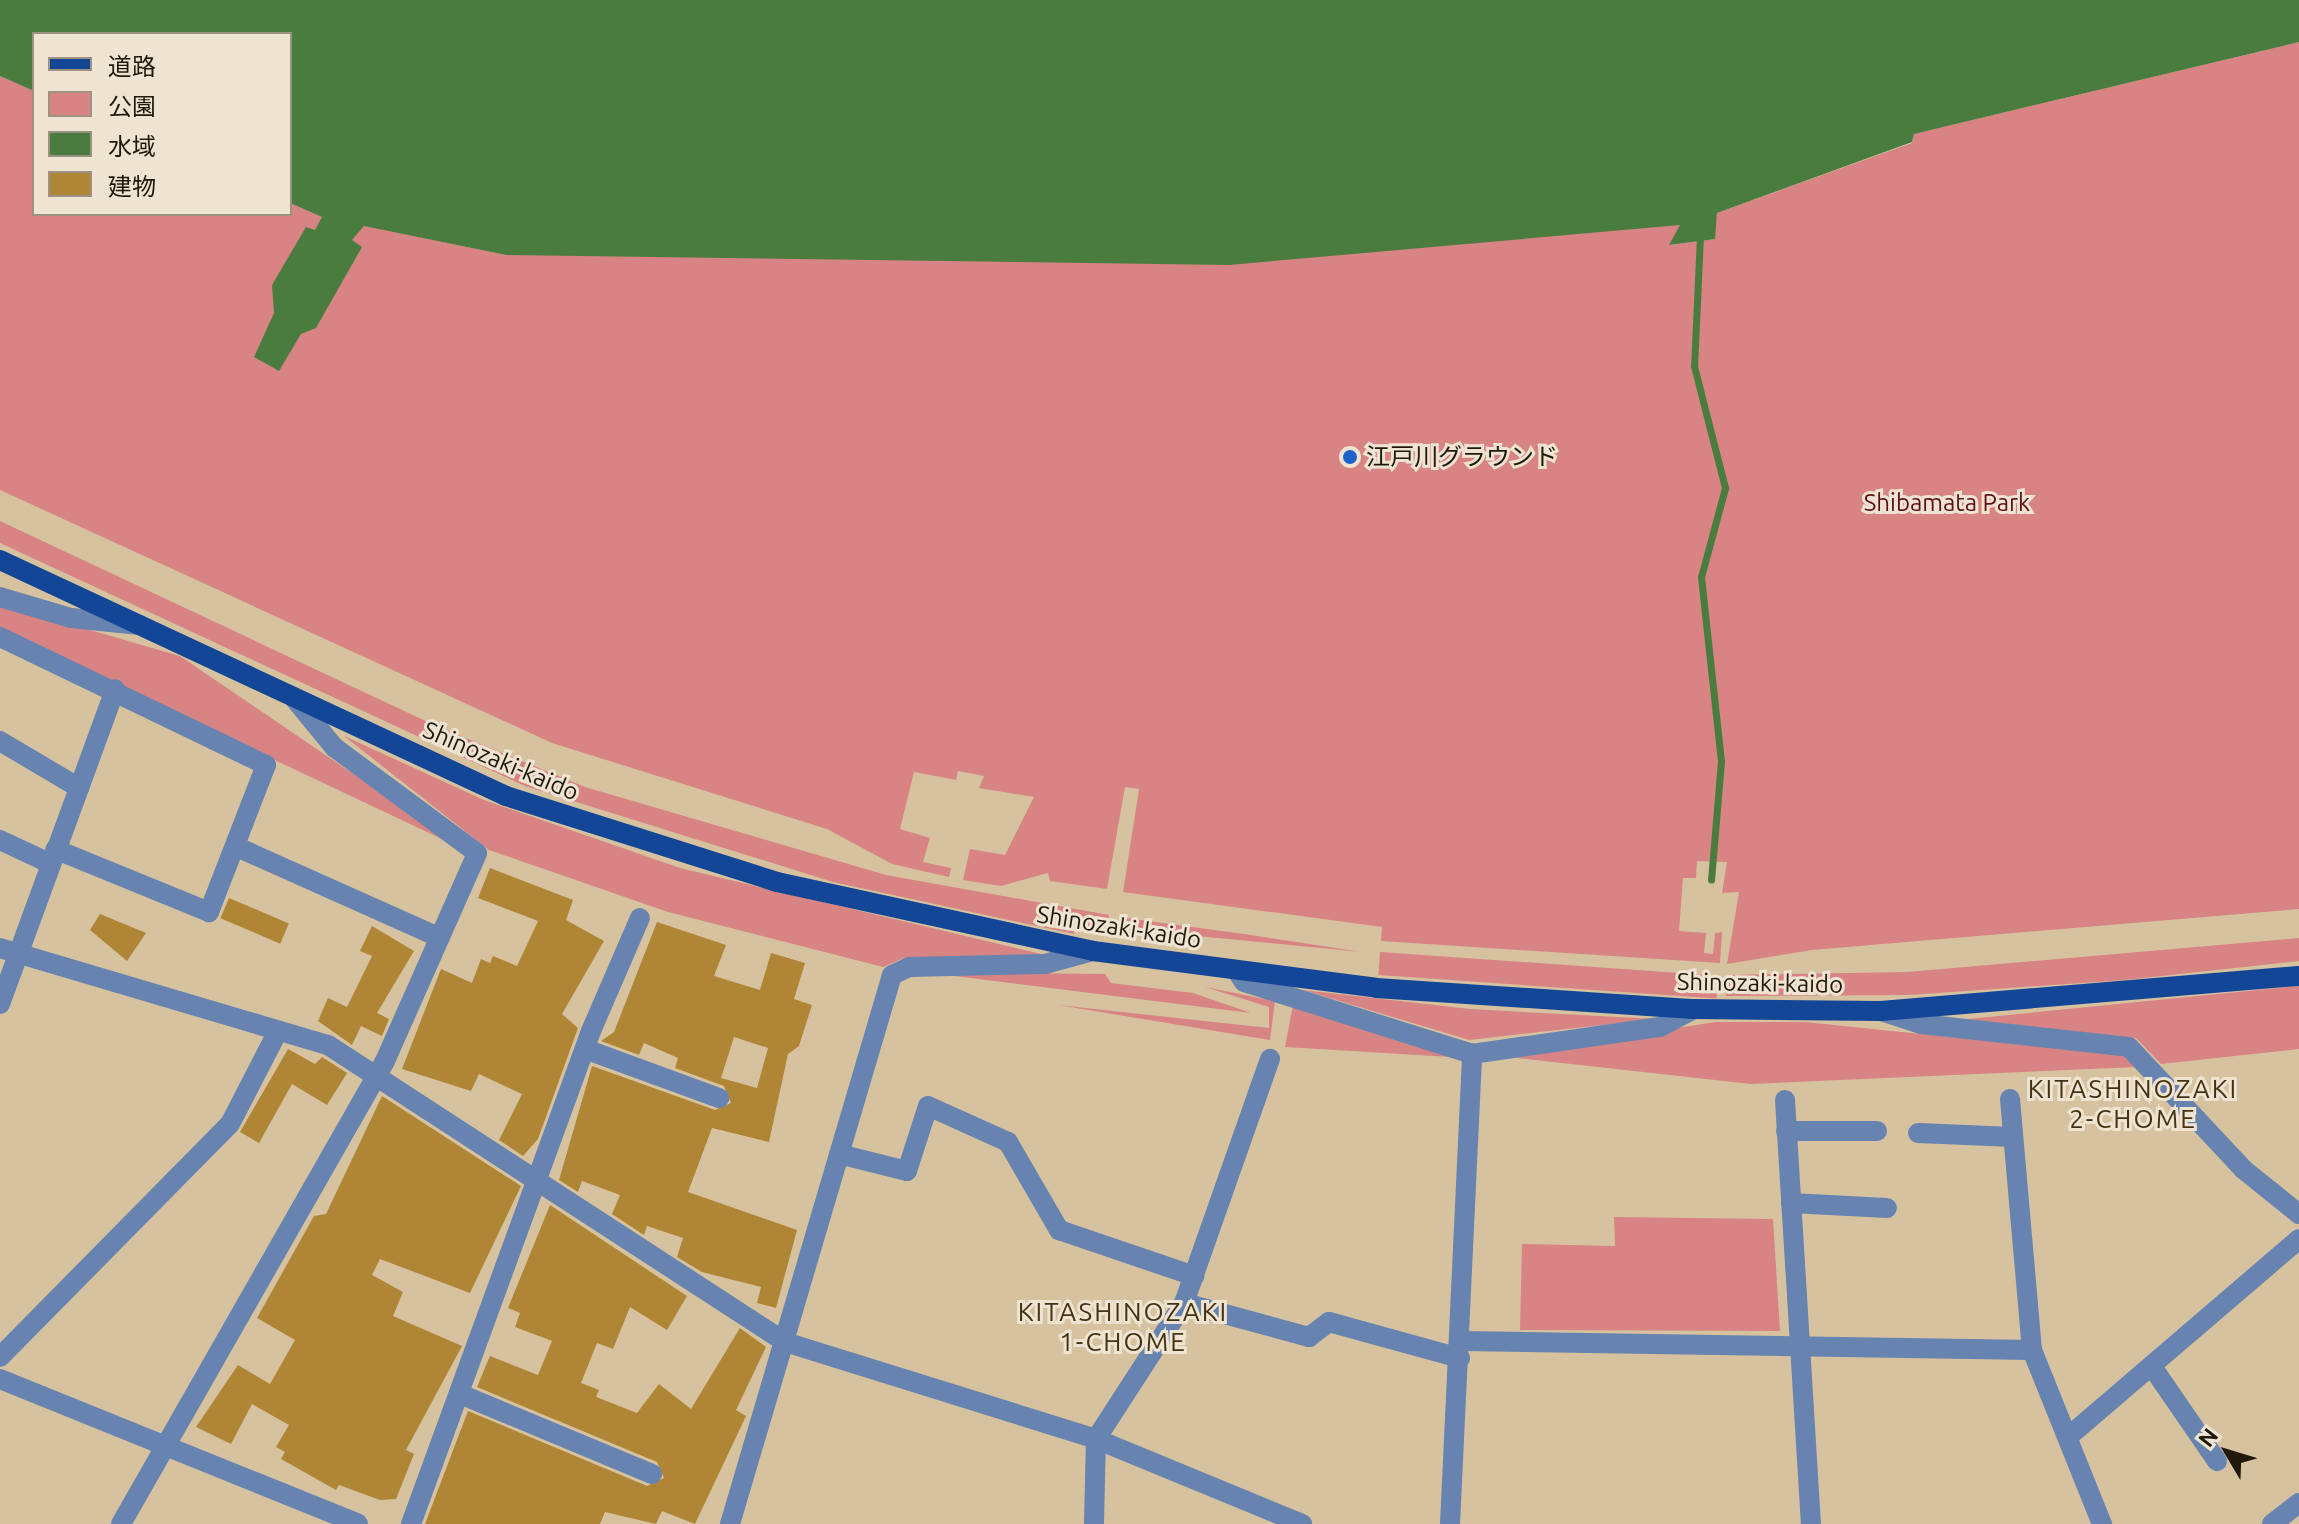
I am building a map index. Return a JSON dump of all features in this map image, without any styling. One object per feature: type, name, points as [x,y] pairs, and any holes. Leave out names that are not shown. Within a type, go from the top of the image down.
[{"type":"main road","name":"Shinozaki-kaido","points":[[0,560],[506,796],[651,846],[777,882],[1093,951],[1236,970],[1694,1009],[1881,1011],[2299,976]]},
{"type":"street","points":[[0,597],[71,618],[141,625]]},
{"type":"street","points":[[0,637],[115,689],[266,765],[237,847],[209,912],[0,840]]},
{"type":"street","points":[[0,1004],[115,689]]},
{"type":"street","points":[[121,1524],[376,1075],[440,938],[474,846],[334,747],[293,697]]},
{"type":"street","points":[[0,741],[79,788]]},
{"type":"street","points":[[237,847],[440,938]]},
{"type":"street","points":[[411,1524],[540,1182],[585,1049],[640,918]]},
{"type":"street","points":[[0,948],[328,1045],[785,1342],[1096,1439],[1302,1524]]},
{"type":"street","points":[[730,1524],[892,975],[909,967],[1045,964],[1093,951]]},
{"type":"street","points":[[1236,970],[1244,982],[1472,1054],[1660,1027],[1694,1009]]},
{"type":"street","points":[[1881,1011],[1921,1024],[2129,1047],[2243,1169],[2299,1214]]},
{"type":"street","points":[[0,1357],[230,1124],[278,1031]]},
{"type":"street","points":[[585,1049],[719,1098]]},
{"type":"street","points":[[1450,1524],[1461,1349],[1472,1054]]},
{"type":"street","points":[[1094,1524],[1096,1439],[1184,1303],[1270,1059]]},
{"type":"street","points":[[2010,1099],[2032,1350],[2102,1524]]},
{"type":"street","points":[[1785,1100],[1811,1524]]},
{"type":"street","points":[[839,1154],[907,1171],[928,1106],[1008,1142],[1059,1230],[1194,1276]]},
{"type":"street","points":[[1786,1131],[1877,1131]]},
{"type":"street","points":[[1918,1133],[2013,1137]]},
{"type":"street","points":[[1791,1203],[1887,1208]]},
{"type":"street","points":[[2068,1437],[2153,1368],[2299,1239]]},
{"type":"street","points":[[1184,1303],[1309,1337],[1329,1322],[1461,1349],[1801,1346],[2032,1350]]},
{"type":"street","points":[[2153,1368],[2217,1461]]},
{"type":"street","points":[[0,1379],[358,1524]]},
{"type":"street","points":[[460,1394],[652,1474]]},
{"type":"street","points":[[2272,1524],[2299,1503]]},
{"type":"green space","name":"Shibamata Park","points":[[2299,42],[2299,909],[1812,950],[1727,964],[1739,892],[1722,893],[1727,862],[1697,861],[1696,878],[1683,878],[1679,931],[1706,933],[1704,953],[1713,954],[1715,933],[1722,932],[1720,963],[1381,941],[1382,927],[1123,892],[1139,789],[1125,787],[1107,889],[1050,881],[1048,873],[1001,886],[963,880],[970,849],[1005,855],[1034,797],[979,788],[984,776],[958,771],[956,780],[914,772],[900,829],[930,838],[923,862],[951,868],[949,877],[892,864],[827,829],[552,743],[0,490],[0,76],[32,90],[32,216],[292,216],[292,204],[322,217],[506,255],[1681,225],[1670,245],[1714,239],[1717,213],[1912,143],[1914,134]]},
{"type":"green space","points":[[0,521],[434,725],[585,787],[886,875],[1109,915],[1106,934],[1076,927],[1074,934],[833,882],[525,786],[0,543]]},
{"type":"green space","points":[[0,604],[180,656],[465,850],[0,630]]},
{"type":"green space","points":[[344,736],[484,800],[680,868],[1054,957],[904,958],[883,967],[668,912],[489,850]]},
{"type":"green space","points":[[1126,918],[1244,934],[1362,952],[1124,929]]},
{"type":"green space","points":[[2299,938],[2299,961],[2125,980],[1910,995],[1726,996],[1727,975],[1907,972]]},
{"type":"green space","points":[[1380,952],[1718,976],[1717,999],[1378,975]]},
{"type":"green space","points":[[923,972],[1105,974],[1111,983],[1193,993],[1251,1013]]},
{"type":"green space","points":[[2299,986],[2299,1049],[2161,1064],[2136,1038],[1958,1020]]},
{"type":"green space","points":[[1205,987],[1275,1001],[1270,1040],[1058,1005],[1269,1028],[1269,1007]]},
{"type":"green space","points":[[1303,990],[1470,1009],[1656,1019],[1469,1040]]},
{"type":"green space","points":[[1293,1005],[1451,1057],[1285,1047]]},
{"type":"green space","points":[[1715,1022],[1805,1022],[2124,1055],[2137,1067],[1751,1084],[1500,1056]]},
{"type":"green space","points":[[1614,1217],[1773,1219],[1780,1331],[1520,1330],[1522,1244],[1615,1246]]},
{"type":"water","points":[[0,0],[2299,0],[2299,42],[1914,134],[1912,142],[1717,213],[1715,239],[1669,245],[1680,225],[1229,265],[506,255],[364,226],[352,240],[362,247],[316,328],[301,334],[279,371],[254,357],[274,313],[272,285],[306,227],[315,230],[322,217],[292,204],[292,32],[32,32],[32,90],[0,76]]},
{"type":"building","points":[[490,868],[573,900],[566,920],[604,941],[562,1014],[578,1028],[538,1139],[523,1156],[499,1140],[522,1094],[479,1074],[471,1091],[402,1069],[441,969],[472,983],[481,959],[490,963],[493,956],[517,966],[538,921],[478,898]]},
{"type":"building","points":[[229,898],[289,923],[280,944],[220,918]]},
{"type":"building","points":[[100,914],[146,933],[127,961],[90,930]]},
{"type":"building","points":[[657,922],[726,945],[714,976],[760,990],[771,953],[805,963],[794,999],[812,1005],[799,1046],[788,1054],[769,1142],[712,1128],[688,1192],[797,1230],[776,1308],[757,1303],[761,1287],[702,1272],[677,1257],[683,1238],[647,1226],[644,1235],[612,1214],[620,1195],[582,1181],[578,1192],[559,1180],[592,1066],[715,1110],[731,1103],[724,1086],[675,1068],[678,1058],[644,1043],[639,1055],[601,1041],[614,1032]],"holes":[[[734,1037],[768,1048],[757,1088],[721,1078]]]},
{"type":"building","points":[[372,926],[414,951],[377,1013],[389,1019],[382,1036],[361,1026],[352,1045],[318,1021],[328,998],[347,1007],[372,956],[360,951]]},
{"type":"building","points":[[288,1049],[315,1064],[322,1057],[347,1073],[327,1105],[292,1084],[259,1143],[240,1132]]},
{"type":"building","points":[[382,1096],[521,1186],[470,1293],[380,1259],[372,1275],[403,1292],[393,1316],[462,1346],[406,1450],[414,1454],[396,1499],[380,1500],[339,1485],[336,1490],[281,1459],[285,1452],[276,1447],[289,1425],[252,1404],[231,1444],[196,1427],[238,1365],[270,1384],[295,1340],[257,1318],[314,1216],[326,1214]]},
{"type":"building","points":[[550,1205],[687,1296],[667,1330],[630,1307],[613,1349],[597,1343],[581,1383],[599,1390],[596,1397],[637,1413],[659,1384],[691,1409],[740,1328],[766,1347],[736,1410],[746,1416],[695,1524],[662,1511],[656,1524],[605,1512],[600,1524],[425,1524],[468,1411],[647,1486],[664,1478],[657,1462],[477,1387],[490,1356],[538,1375],[552,1341],[515,1327],[520,1313],[508,1308]]},
{"type":"waterway","points":[[1700,236],[1694,366],[1725,488],[1701,577],[1721,761],[1711,880]]},
{"type":"place","name":"江戸川グラウンド","points":[[1350,457]]},
{"type":"district","name":"KITASHINOZAKI 2-CHOME","points":[[2133,1104]]},
{"type":"district","name":"KITASHINOZAKI 1-CHOME","points":[[1123,1327]]}]
